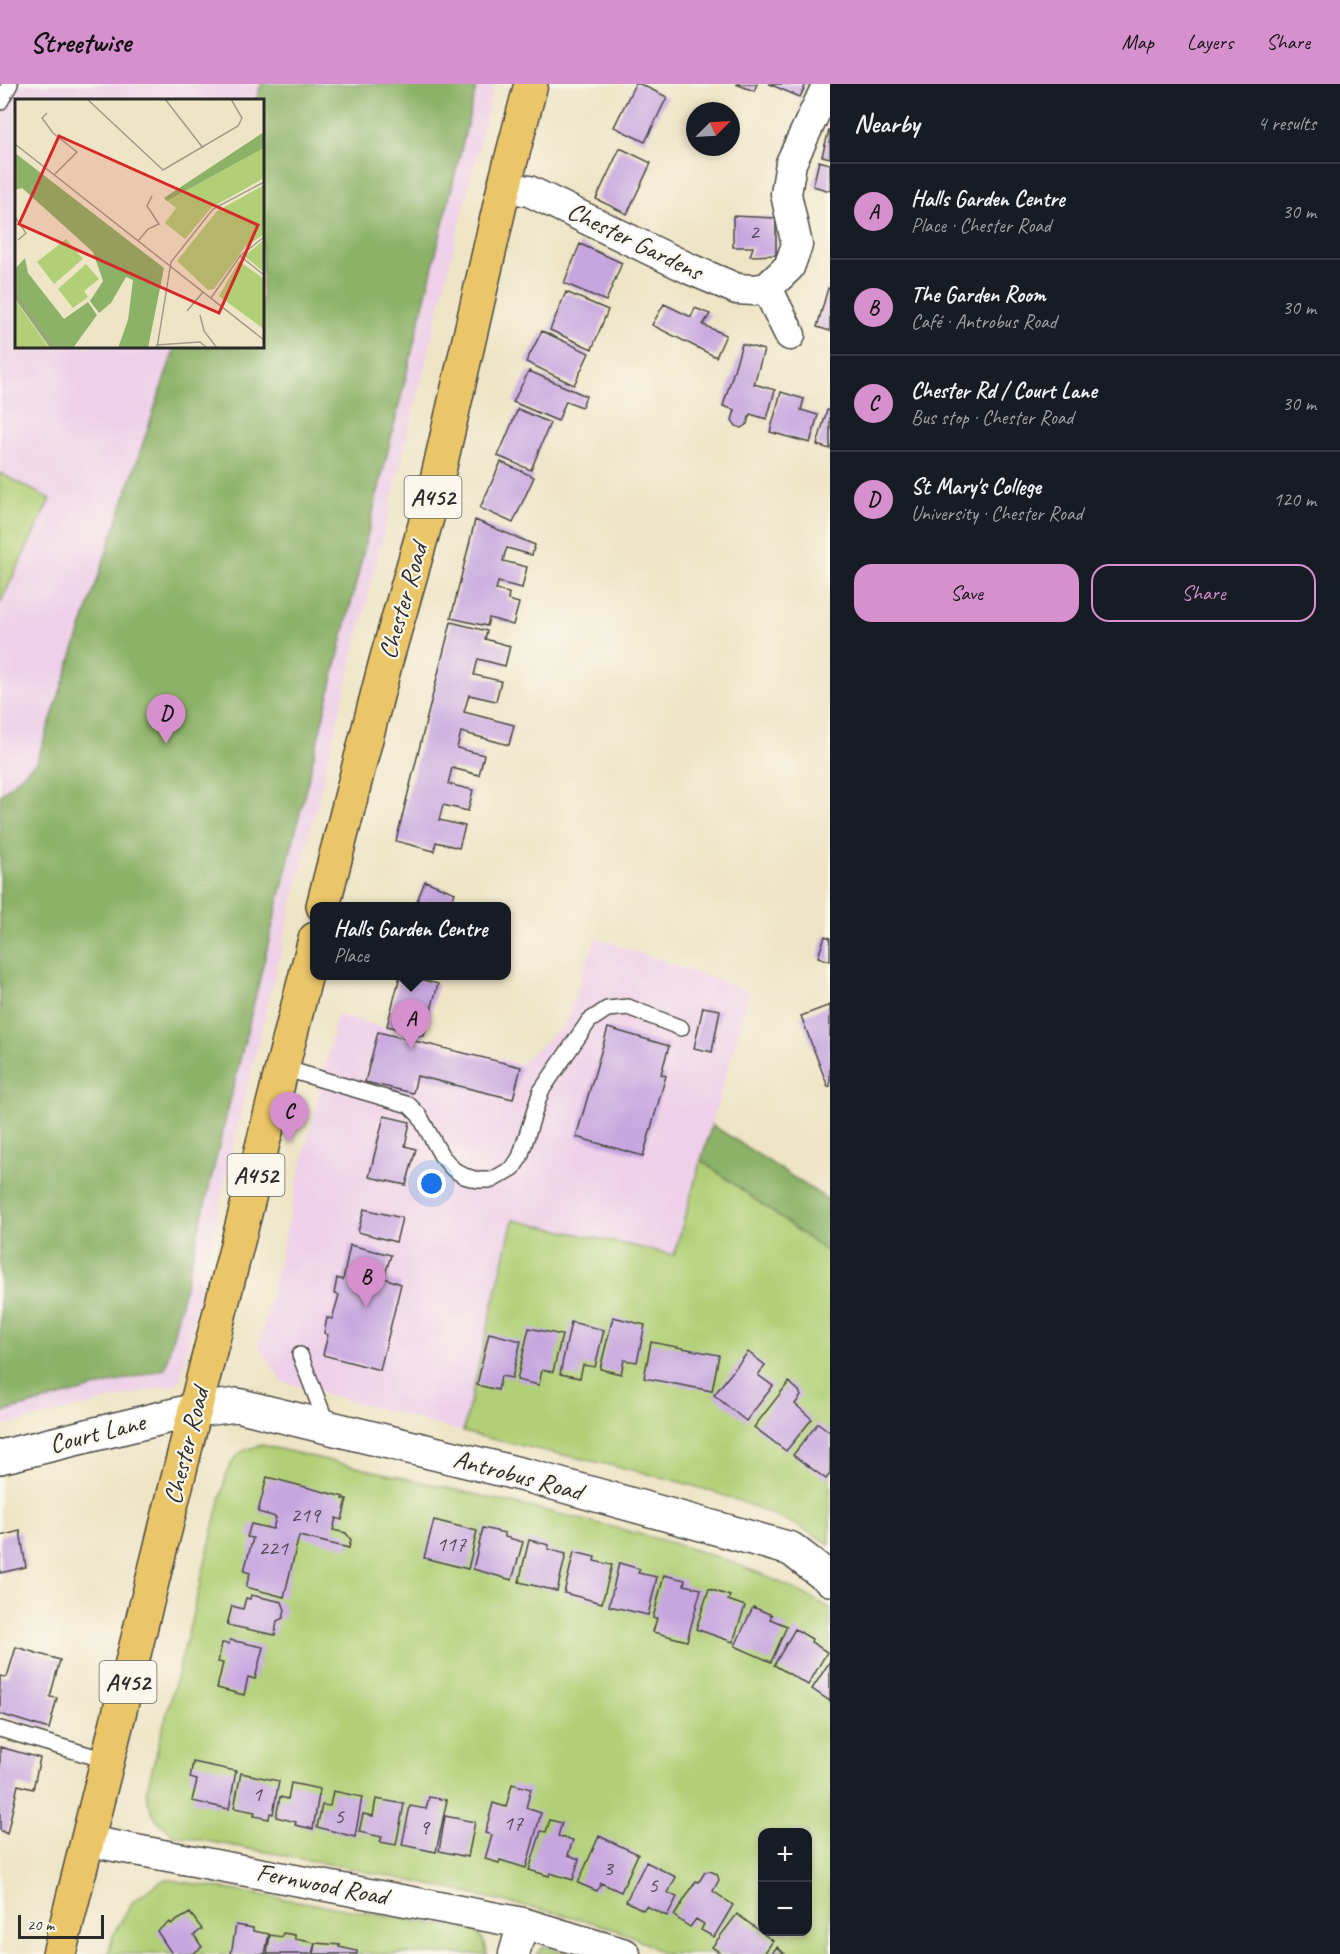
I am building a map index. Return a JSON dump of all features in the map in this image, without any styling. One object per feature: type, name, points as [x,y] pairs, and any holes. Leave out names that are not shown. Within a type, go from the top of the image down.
[{"type":"highway","name":"Chester Road","points":[[324,902],[386,661],[433,497],[504,187],[531,84]]},
{"type":"highway","name":"Chester Road","points":[[59,1954],[310,959]]},
{"type":"street","points":[[790,335],[766,288],[789,267],[797,246],[786,194],[791,163],[828,84]]},
{"type":"street","name":"Chester Gardens","points":[[504,187],[529,191],[690,269],[737,289],[766,288]]},
{"type":"street","name":"Antrobus Road","points":[[195,1410],[237,1405],[532,1478],[791,1549],[830,1579]]},
{"type":"street","name":"Court Lane","points":[[0,1457],[195,1410]]},
{"type":"street","name":"Fernwood Road","points":[[88,1840],[523,1923],[625,1954]]},
{"type":"street","points":[[514,1954],[523,1923]]},
{"type":"lane","points":[[0,102],[10,84]]},
{"type":"lane","points":[[283,1068],[409,1105],[419,1115],[441,1155],[453,1169],[464,1176],[478,1180],[492,1180],[513,1168],[520,1157],[541,1091],[589,1021],[607,1010],[628,1007],[681,1028]]},
{"type":"lane","points":[[300,1355],[328,1427]]},
{"type":"lane","points":[[0,1729],[109,1761]]},
{"type":"shaded area","points":[[0,84],[494,84],[234,1142],[179,1383],[0,1427]]},
{"type":"shaded area","points":[[596,938],[750,991],[674,1255],[513,1220],[463,1432],[283,1382],[259,1346],[337,1015],[520,1064],[564,1025]]},
{"type":"green space","points":[[261,84],[477,84],[165,1369],[0,1413],[0,795],[37,761],[175,348],[264,348],[264,99],[256,99]]},
{"type":"green space","points":[[0,473],[50,499],[0,604]]},
{"type":"green space","points":[[712,1125],[830,1201],[830,1254],[701,1160]]},
{"type":"green space","points":[[701,1160],[830,1254],[830,1544],[787,1521],[743,1502],[697,1487],[463,1432],[513,1220],[674,1255]]},
{"type":"green space","points":[[262,1445],[651,1537],[760,1574],[830,1608],[830,1954],[662,1954],[628,1935],[566,1915],[299,1858],[174,1835],[163,1826],[152,1812],[146,1792],[189,1630],[227,1472],[233,1460],[244,1451]]},
{"type":"green space","points":[[165,1879],[475,1931],[484,1941],[487,1954],[108,1954],[114,1933],[133,1901]]},
{"type":"green space","points":[[544,1946],[570,1954],[536,1954]]},
{"type":"building","points":[[635,84],[640,84],[667,97],[645,142],[614,127]]},
{"type":"building","points":[[736,84],[757,84],[754,91]]},
{"type":"building","points":[[769,84],[806,84],[800,97]]},
{"type":"building","points":[[830,130],[830,158],[822,156]]},
{"type":"building","points":[[620,148],[651,163],[627,214],[596,199]]},
{"type":"building","points":[[819,161],[830,164],[830,191],[813,186]]},
{"type":"building","points":[[733,216],[776,218],[776,255],[750,256],[753,247],[733,247]]},
{"type":"building","points":[[580,244],[622,263],[606,301],[564,283]]},
{"type":"building","points":[[828,288],[830,289],[830,331],[817,327]]},
{"type":"building","points":[[566,292],[608,310],[592,349],[550,330]]},
{"type":"building","points":[[664,304],[691,317],[695,308],[710,314],[703,325],[726,335],[716,357],[652,325]]},
{"type":"building","points":[[542,331],[589,353],[574,385],[526,362]]},
{"type":"building","points":[[742,344],[764,350],[754,384],[775,390],[767,419],[750,414],[747,424],[741,428],[736,426],[732,420],[735,410],[723,406]]},
{"type":"building","points":[[529,371],[586,396],[582,407],[566,401],[558,421],[513,402]]},
{"type":"building","points":[[781,392],[804,399],[801,410],[818,415],[810,443],[770,432]]},
{"type":"building","points":[[518,409],[550,423],[531,470],[498,456]]},
{"type":"building","points":[[827,410],[830,411],[830,449],[817,445]]},
{"type":"building","points":[[501,462],[534,477],[513,523],[480,508]]},
{"type":"building","points":[[475,520],[535,545],[532,555],[507,548],[505,553],[503,561],[527,567],[522,588],[498,582],[496,590],[509,593],[508,600],[519,603],[513,625],[489,618],[487,626],[451,618]]},
{"type":"building","points":[[451,622],[487,631],[485,639],[510,646],[505,666],[478,659],[474,675],[501,681],[496,701],[469,695],[464,712],[514,725],[509,745],[461,732],[457,748],[484,755],[479,775],[452,768],[448,784],[473,790],[468,811],[443,805],[439,820],[465,826],[459,848],[436,842],[434,851],[396,841]]},
{"type":"building","points":[[425,881],[455,893],[452,902],[417,902]]},
{"type":"building","points":[[825,936],[830,938],[830,961],[818,957]]},
{"type":"building","points":[[399,980],[423,980],[438,984],[424,1036],[387,1026]]},
{"type":"building","points":[[830,1005],[830,1086],[828,1087],[801,1016]]},
{"type":"building","points":[[703,1007],[720,1010],[712,1052],[694,1048]]},
{"type":"building","points":[[608,1028],[669,1046],[661,1074],[666,1076],[643,1156],[576,1137]]},
{"type":"building","points":[[378,1032],[521,1067],[513,1099],[417,1076],[413,1093],[365,1082]]},
{"type":"building","points":[[384,1116],[410,1122],[405,1146],[416,1149],[406,1185],[369,1177]]},
{"type":"building","points":[[364,1209],[402,1218],[396,1242],[358,1232]]},
{"type":"building","points":[[350,1245],[391,1255],[384,1278],[401,1284],[380,1370],[323,1355],[328,1335],[324,1333],[327,1318],[332,1319],[339,1295],[334,1294],[337,1278],[343,1280]]},
{"type":"building","points":[[613,1317],[645,1325],[637,1362],[624,1360],[621,1374],[600,1369]]},
{"type":"building","points":[[571,1322],[604,1330],[595,1367],[583,1365],[580,1378],[560,1374]]},
{"type":"building","points":[[529,1328],[562,1335],[553,1372],[542,1370],[539,1385],[517,1380]]},
{"type":"building","points":[[489,1333],[521,1341],[512,1378],[501,1376],[498,1390],[477,1385]]},
{"type":"building","points":[[651,1342],[719,1355],[712,1391],[644,1378]]},
{"type":"building","points":[[748,1352],[765,1365],[758,1375],[773,1386],[746,1421],[714,1395]]},
{"type":"building","points":[[789,1382],[801,1396],[795,1404],[812,1419],[786,1451],[754,1427]]},
{"type":"building","points":[[818,1423],[830,1432],[830,1474],[826,1479],[793,1455]]},
{"type":"building","points":[[267,1477],[347,1499],[342,1520],[336,1518],[333,1530],[346,1533],[351,1540],[349,1548],[299,1536],[284,1597],[246,1587],[250,1573],[244,1571],[253,1538],[247,1537],[251,1524],[273,1529],[276,1517],[258,1512]]},
{"type":"building","points":[[434,1520],[477,1531],[468,1569],[424,1558]]},
{"type":"building","points":[[483,1528],[505,1533],[505,1537],[523,1542],[512,1580],[473,1569]]},
{"type":"building","points":[[20,1531],[26,1567],[0,1573],[0,1536]]},
{"type":"building","points":[[529,1540],[549,1545],[548,1549],[566,1554],[557,1591],[519,1582]]},
{"type":"building","points":[[574,1552],[595,1557],[594,1561],[612,1565],[602,1603],[564,1593]]},
{"type":"building","points":[[619,1563],[640,1569],[638,1573],[657,1577],[648,1615],[609,1606]]},
{"type":"building","points":[[664,1575],[685,1580],[684,1585],[701,1589],[687,1641],[653,1632],[657,1618],[653,1618]]},
{"type":"building","points":[[709,1589],[730,1596],[728,1600],[745,1606],[733,1642],[696,1629]]},
{"type":"building","points":[[251,1595],[282,1602],[285,1610],[283,1618],[277,1621],[275,1635],[227,1625],[232,1606],[243,1609],[246,1598],[250,1599]]},
{"type":"building","points":[[753,1607],[772,1615],[770,1619],[787,1626],[771,1662],[735,1646]]},
{"type":"building","points":[[795,1629],[812,1639],[811,1642],[827,1652],[808,1685],[774,1665]]},
{"type":"building","points":[[230,1640],[263,1647],[255,1679],[248,1677],[244,1695],[217,1688],[223,1663],[218,1662],[222,1643],[229,1644]]},
{"type":"building","points":[[16,1647],[60,1660],[50,1697],[57,1698],[49,1729],[0,1714],[0,1676],[7,1677]]},
{"type":"building","points":[[830,1661],[830,1701],[812,1689]]},
{"type":"building","points":[[0,1747],[40,1758],[33,1789],[18,1785],[7,1834],[0,1830]]},
{"type":"building","points":[[193,1762],[236,1771],[229,1809],[192,1801],[197,1780],[190,1778]]},
{"type":"building","points":[[241,1773],[279,1781],[273,1814],[270,1813],[269,1819],[254,1816],[255,1812],[234,1808]]},
{"type":"building","points":[[291,1783],[320,1789],[313,1829],[276,1817],[280,1797],[288,1799]]},
{"type":"building","points":[[512,1784],[531,1789],[526,1808],[541,1813],[526,1868],[500,1860],[499,1863],[485,1859],[492,1835],[485,1833],[493,1803],[506,1807]]},
{"type":"building","points":[[333,1791],[362,1797],[355,1837],[317,1827],[322,1805],[330,1806]]},
{"type":"building","points":[[429,1797],[447,1800],[436,1852],[402,1845],[410,1806],[426,1809]]},
{"type":"building","points":[[376,1799],[404,1804],[396,1845],[380,1842],[382,1837],[359,1832],[363,1814],[373,1816]]},
{"type":"building","points":[[445,1816],[475,1822],[468,1857],[439,1851]]},
{"type":"building","points":[[550,1820],[562,1823],[558,1836],[573,1840],[568,1855],[579,1859],[573,1880],[529,1870],[541,1831],[546,1832]]},
{"type":"building","points":[[599,1836],[638,1854],[621,1892],[601,1883],[597,1891],[578,1883]]},
{"type":"building","points":[[646,1862],[676,1877],[668,1893],[677,1897],[667,1916],[646,1906],[643,1910],[626,1901]]},
{"type":"building","points":[[710,1871],[717,1874],[719,1880],[713,1891],[733,1905],[714,1937],[701,1930],[704,1924],[696,1919],[690,1927],[674,1916],[696,1881],[699,1882],[705,1872]]},
{"type":"building","points":[[190,1913],[202,1929],[194,1935],[202,1947],[192,1954],[172,1954],[157,1931]]},
{"type":"building","points":[[737,1914],[758,1930],[758,1936],[766,1936],[773,1941],[764,1954],[722,1954],[712,1947]]},
{"type":"building","points":[[236,1925],[269,1934],[265,1954],[231,1954]]},
{"type":"building","points":[[283,1933],[295,1935],[295,1939],[315,1943],[312,1954],[267,1954],[270,1935],[282,1937]]},
{"type":"building","points":[[316,1943],[340,1945],[339,1947],[357,1951],[357,1954],[314,1954]]},
{"type":"building","points":[[777,1947],[785,1954],[771,1954]]},
{"type":"place","name":"St Mary's College","points":[[166,744]]},
{"type":"place","name":"Halls Garden Centre","points":[[411,1049]]},
{"type":"place","name":"Chester Rd / Court Lane","points":[[289,1142]]},
{"type":"place","name":"The Garden Room","points":[[366,1307]]}]
